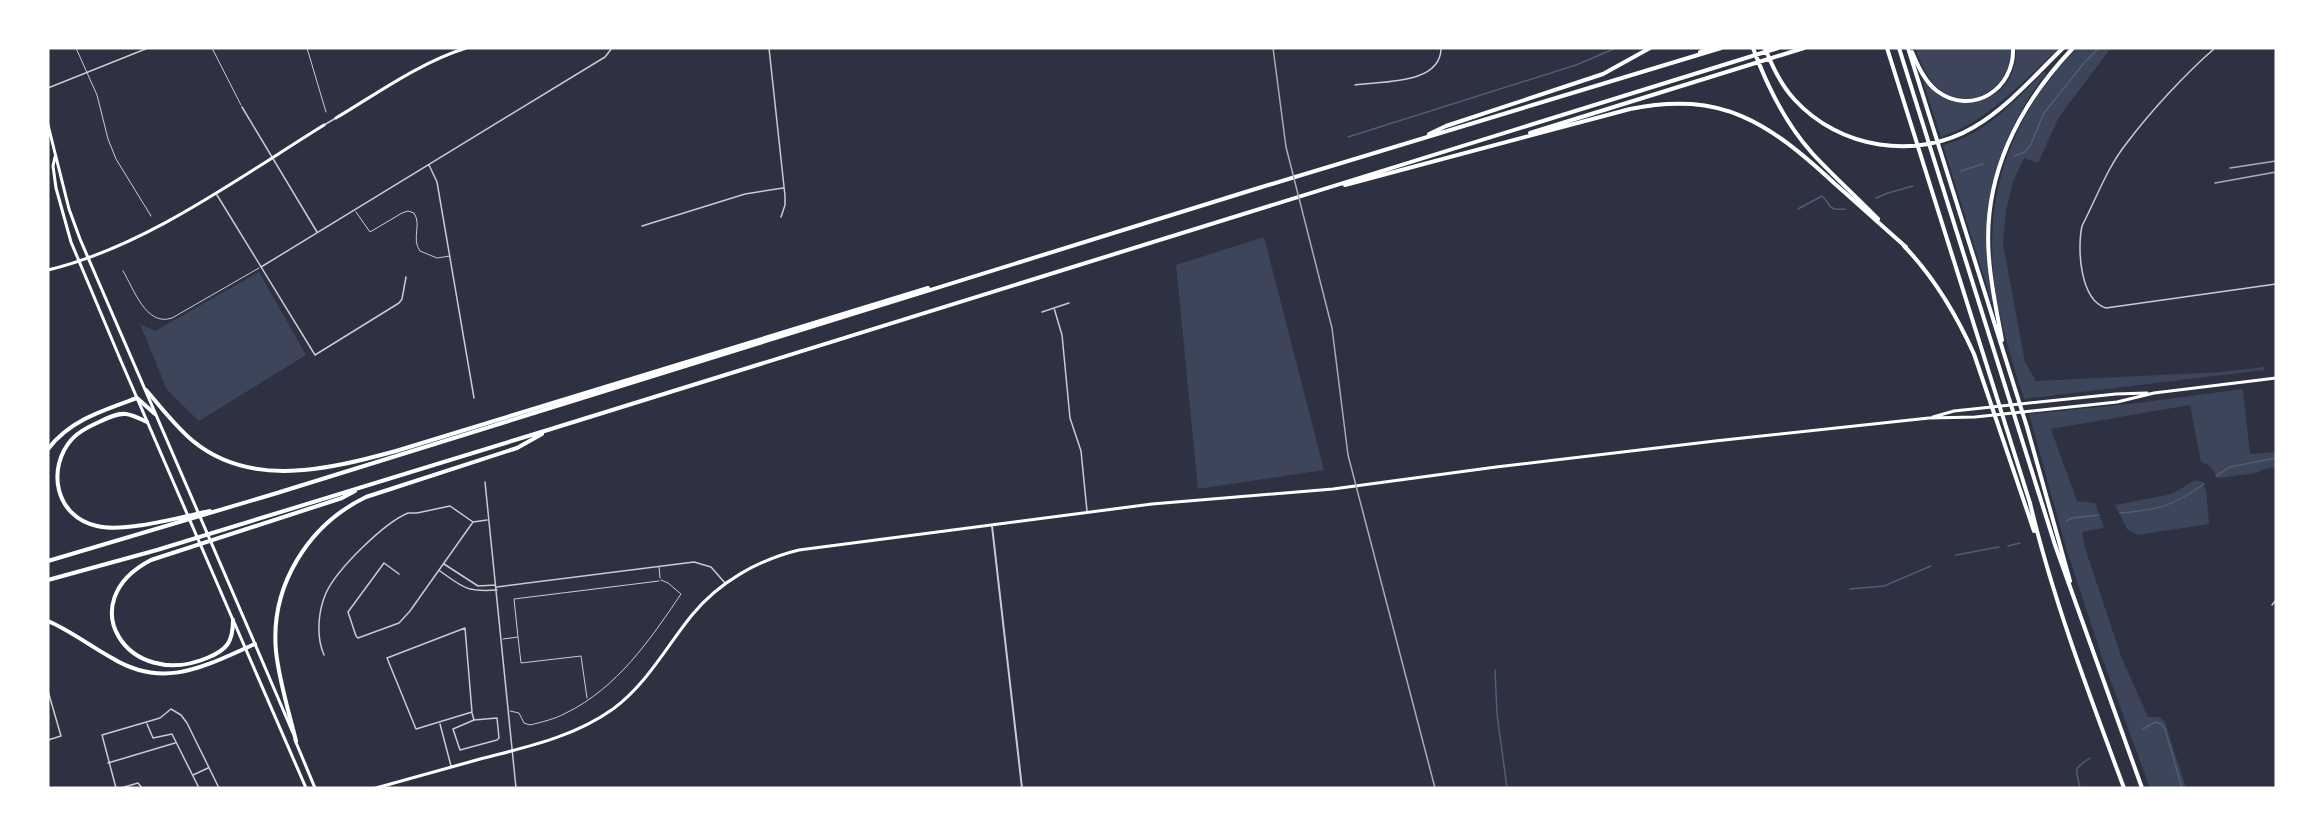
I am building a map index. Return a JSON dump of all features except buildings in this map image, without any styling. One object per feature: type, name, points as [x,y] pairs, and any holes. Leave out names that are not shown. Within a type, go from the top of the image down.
[{"type":"highway","points":[[1418,139],[1446,126],[1603,74],[1650,48]]},
{"type":"highway","points":[[1686,58],[1709,48]]},
{"type":"highway","points":[[48,561],[235,506],[1252,190],[1721,48]]},
{"type":"highway","points":[[1753,48],[1774,98],[1799,137],[1906,248],[1945,297],[1965,333],[2124,788]]},
{"type":"highway","points":[[1765,48],[1776,74],[1792,98],[1821,122],[1858,140],[1902,147],[1924,146],[1973,128],[1991,116],[2063,48]]},
{"type":"highway","points":[[1317,193],[1384,170],[1778,48]]},
{"type":"highway","points":[[1504,141],[1804,48]]},
{"type":"highway","points":[[1887,48],[2026,492],[2040,546]]},
{"type":"highway","points":[[1899,48],[2055,545],[2142,788]]},
{"type":"highway","points":[[1909,48],[2041,472],[2076,603]]},
{"type":"highway","points":[[1909,48],[1921,71],[1935,90],[1954,99],[1965,100],[1986,96],[2002,85],[2012,69],[2013,48]]},
{"type":"highway","points":[[2006,358],[1989,257],[1994,188],[2002,158],[2022,114],[2043,82],[2073,48]]},
{"type":"highway","points":[[48,580],[158,550],[1317,193],[1504,141],[1651,105],[1687,103],[1723,110],[1762,124],[1785,139],[1906,248]]},
{"type":"highway","points":[[146,390],[180,429],[194,442],[217,456],[253,469],[297,472],[369,459],[908,293],[952,283]]},
{"type":"highway","points":[[48,449],[64,432],[86,418],[137,398],[155,414]]},
{"type":"highway","points":[[147,422],[126,414],[118,414],[95,424],[73,438],[57,466],[61,496],[71,513],[86,523],[104,528],[138,525],[235,506]]},
{"type":"highway","points":[[296,741],[279,672],[275,631],[283,590],[308,542],[347,507],[366,497],[517,448],[551,429]]},
{"type":"highway","points":[[233,621],[231,641],[222,652],[192,664],[170,666],[149,662],[129,649],[114,626],[113,608],[122,582],[130,573],[151,560],[342,498],[363,486]]},
{"type":"highway","points":[[48,621],[126,666],[157,674],[189,671],[255,644]]},
{"type":"main road","points":[[336,118],[415,70],[440,57],[466,48]]},
{"type":"main road","points":[[48,270],[80,262],[154,229],[324,124]]},
{"type":"main road","points":[[48,125],[69,209],[315,788]]},
{"type":"main road","points":[[55,155],[53,166],[56,188],[80,262],[306,788]]},
{"type":"main road","points":[[1929,418],[1954,411],[2116,394],[2154,393],[2276,378]]},
{"type":"main road","points":[[376,788],[512,751],[579,729],[615,707],[645,679],[693,614],[725,584],[755,565],[799,550],[1152,504],[1333,489],[1496,466],[1929,418],[1975,417],[2117,402],[2154,393]]},
{"type":"street","points":[[48,88],[148,48]]},
{"type":"street","points":[[261,267],[605,57],[612,48]]},
{"type":"street","points":[[769,48],[784,188],[785,205],[781,217]]},
{"type":"street","points":[[1354,85],[1424,75],[1435,67],[1441,48]]},
{"type":"street","points":[[2215,48],[2187,75],[2125,145],[2082,226],[2078,247],[2079,257],[2090,294],[2100,306],[2106,308],[2120,308],[2276,284]]},
{"type":"street","points":[[242,107],[317,233]]},
{"type":"street","points":[[324,124],[336,118]]},
{"type":"street","points":[[428,165],[437,182],[474,398]]},
{"type":"street","points":[[642,226],[745,194],[784,188]]},
{"type":"street","points":[[215,192],[315,355],[399,303],[402,299],[406,278]]},
{"type":"street","points":[[1042,312],[1069,303]]},
{"type":"street","points":[[1054,308],[1062,335],[1070,418],[1081,451],[1088,512]]},
{"type":"street","points":[[485,482],[516,788]]},
{"type":"street","points":[[324,655],[318,633],[326,593],[356,552],[408,513],[425,512],[450,506],[473,522],[489,520]]},
{"type":"street","points":[[399,573],[384,563],[348,612],[358,638],[399,623],[473,522]]},
{"type":"street","points":[[992,525],[1022,788]]},
{"type":"street","points":[[439,570],[466,589],[475,592],[694,562],[713,569],[725,584]]},
{"type":"street","points":[[444,564],[478,586],[497,588]]},
{"type":"street","points":[[2272,605],[2276,600]]},
{"type":"street","points":[[472,712],[416,729],[387,658],[465,628],[474,720]]},
{"type":"street","points":[[48,691],[61,736],[48,740]]},
{"type":"street","points":[[116,788],[102,735],[160,718],[171,709],[181,715],[187,723],[219,788]]},
{"type":"street","points":[[497,718],[499,738],[460,750],[453,729],[474,720],[497,718]]},
{"type":"street","points":[[440,722],[452,767]]},
{"type":"street","points":[[146,723],[152,738],[172,734],[199,788]]},
{"type":"street","points":[[108,763],[176,743]]},
{"type":"street","points":[[193,775],[209,767]]},
{"type":"street","points":[[121,788],[138,783],[142,788]]},
{"type":"lane","points":[[76,48],[97,95],[108,139],[116,159],[151,216]]},
{"type":"lane","points":[[212,48],[242,107]]},
{"type":"lane","points":[[307,48],[326,112]]},
{"type":"lane","points":[[355,210],[370,232],[402,213],[414,213],[418,222],[416,241],[420,250],[437,258],[450,256]]},
{"type":"lane","points":[[123,271],[148,314],[161,320],[167,320],[261,267]]},
{"type":"lane","points":[[658,566],[661,580]]},
{"type":"lane","points":[[508,711],[517,711],[524,723],[530,725],[565,714],[587,700],[598,693],[641,650],[681,594],[661,580],[514,599],[521,663],[581,656],[587,700]]},
{"type":"lane","points":[[501,639],[518,637]]},
{"type":"shaded area","points":[[1915,48],[2011,48],[2006,73],[1998,83],[1978,97],[1966,99],[1941,91],[1932,83]]},
{"type":"shaded area","points":[[2016,48],[2059,48],[2005,99],[1975,121],[1941,137],[1923,82],[1939,94],[1954,100],[1969,102],[1984,100],[1997,93],[2007,81],[2014,67]]},
{"type":"shaded area","points":[[2077,48],[2111,48],[2059,117],[2038,163],[2024,158],[2013,182],[2006,210],[2003,244],[2025,362],[2036,381],[2221,372],[2264,367],[2264,370],[2024,399],[2006,340],[1996,295],[1992,247],[1994,215],[1999,184],[2020,125],[2055,72]]},
{"type":"shaded area","points":[[2044,72],[2046,74],[2032,93],[2009,135],[1995,180],[1990,203],[1987,250],[1992,303],[1943,145],[1972,134],[1986,125]]},
{"type":"shaded area","points":[[1264,237],[1324,470],[1198,489],[1176,265]]},
{"type":"shaded area","points":[[259,272],[306,355],[199,421],[167,390],[140,324],[155,331]]},
{"type":"shaded area","points":[[2243,389],[2250,454],[2276,452],[2276,467],[2257,473],[2218,478],[2210,466],[2201,462],[2190,405],[2051,429],[2077,501],[2095,503],[2104,528],[2082,532],[2085,548],[2121,656],[2148,717],[2159,717],[2165,722],[2186,788],[2150,788],[2104,663],[2066,548],[2029,414]]},
{"type":"shaded area","points":[[2195,480],[2203,482],[2206,491],[2209,524],[2138,535],[2127,529],[2115,505],[2172,494]]},
{"type":"waterway","points":[[1348,137],[1576,65],[1616,48]]},
{"type":"waterway","points":[[2014,156],[2025,152],[2030,146],[2044,113],[2099,48]]},
{"type":"waterway","points":[[1961,171],[1983,164]]},
{"type":"waterway","points":[[1876,198],[1913,186]]},
{"type":"waterway","points":[[1798,209],[1822,196],[1832,208],[1845,209]]},
{"type":"waterway","points":[[2216,476],[2230,467],[2276,458]]},
{"type":"waterway","points":[[2120,513],[2165,506],[2204,484]]},
{"type":"waterway","points":[[2066,521],[2072,518],[2099,515]]},
{"type":"waterway","points":[[2008,546],[2020,543]]},
{"type":"waterway","points":[[1956,555],[1999,547]]},
{"type":"waterway","points":[[1850,589],[1884,586],[1931,566]]},
{"type":"waterway","points":[[1495,670],[1497,714],[1507,788]]},
{"type":"waterway","points":[[2143,729],[2155,722],[2161,724],[2165,729],[2182,788]]},
{"type":"waterway","points":[[2080,788],[2077,770],[2090,758]]},
{"type":"railway","points":[[1273,48],[1286,147],[1332,328],[1348,455],[1435,788]]},
{"type":"railway","points":[[2230,168],[2276,161]]},
{"type":"railway","points":[[2215,183],[2276,172]]}]
